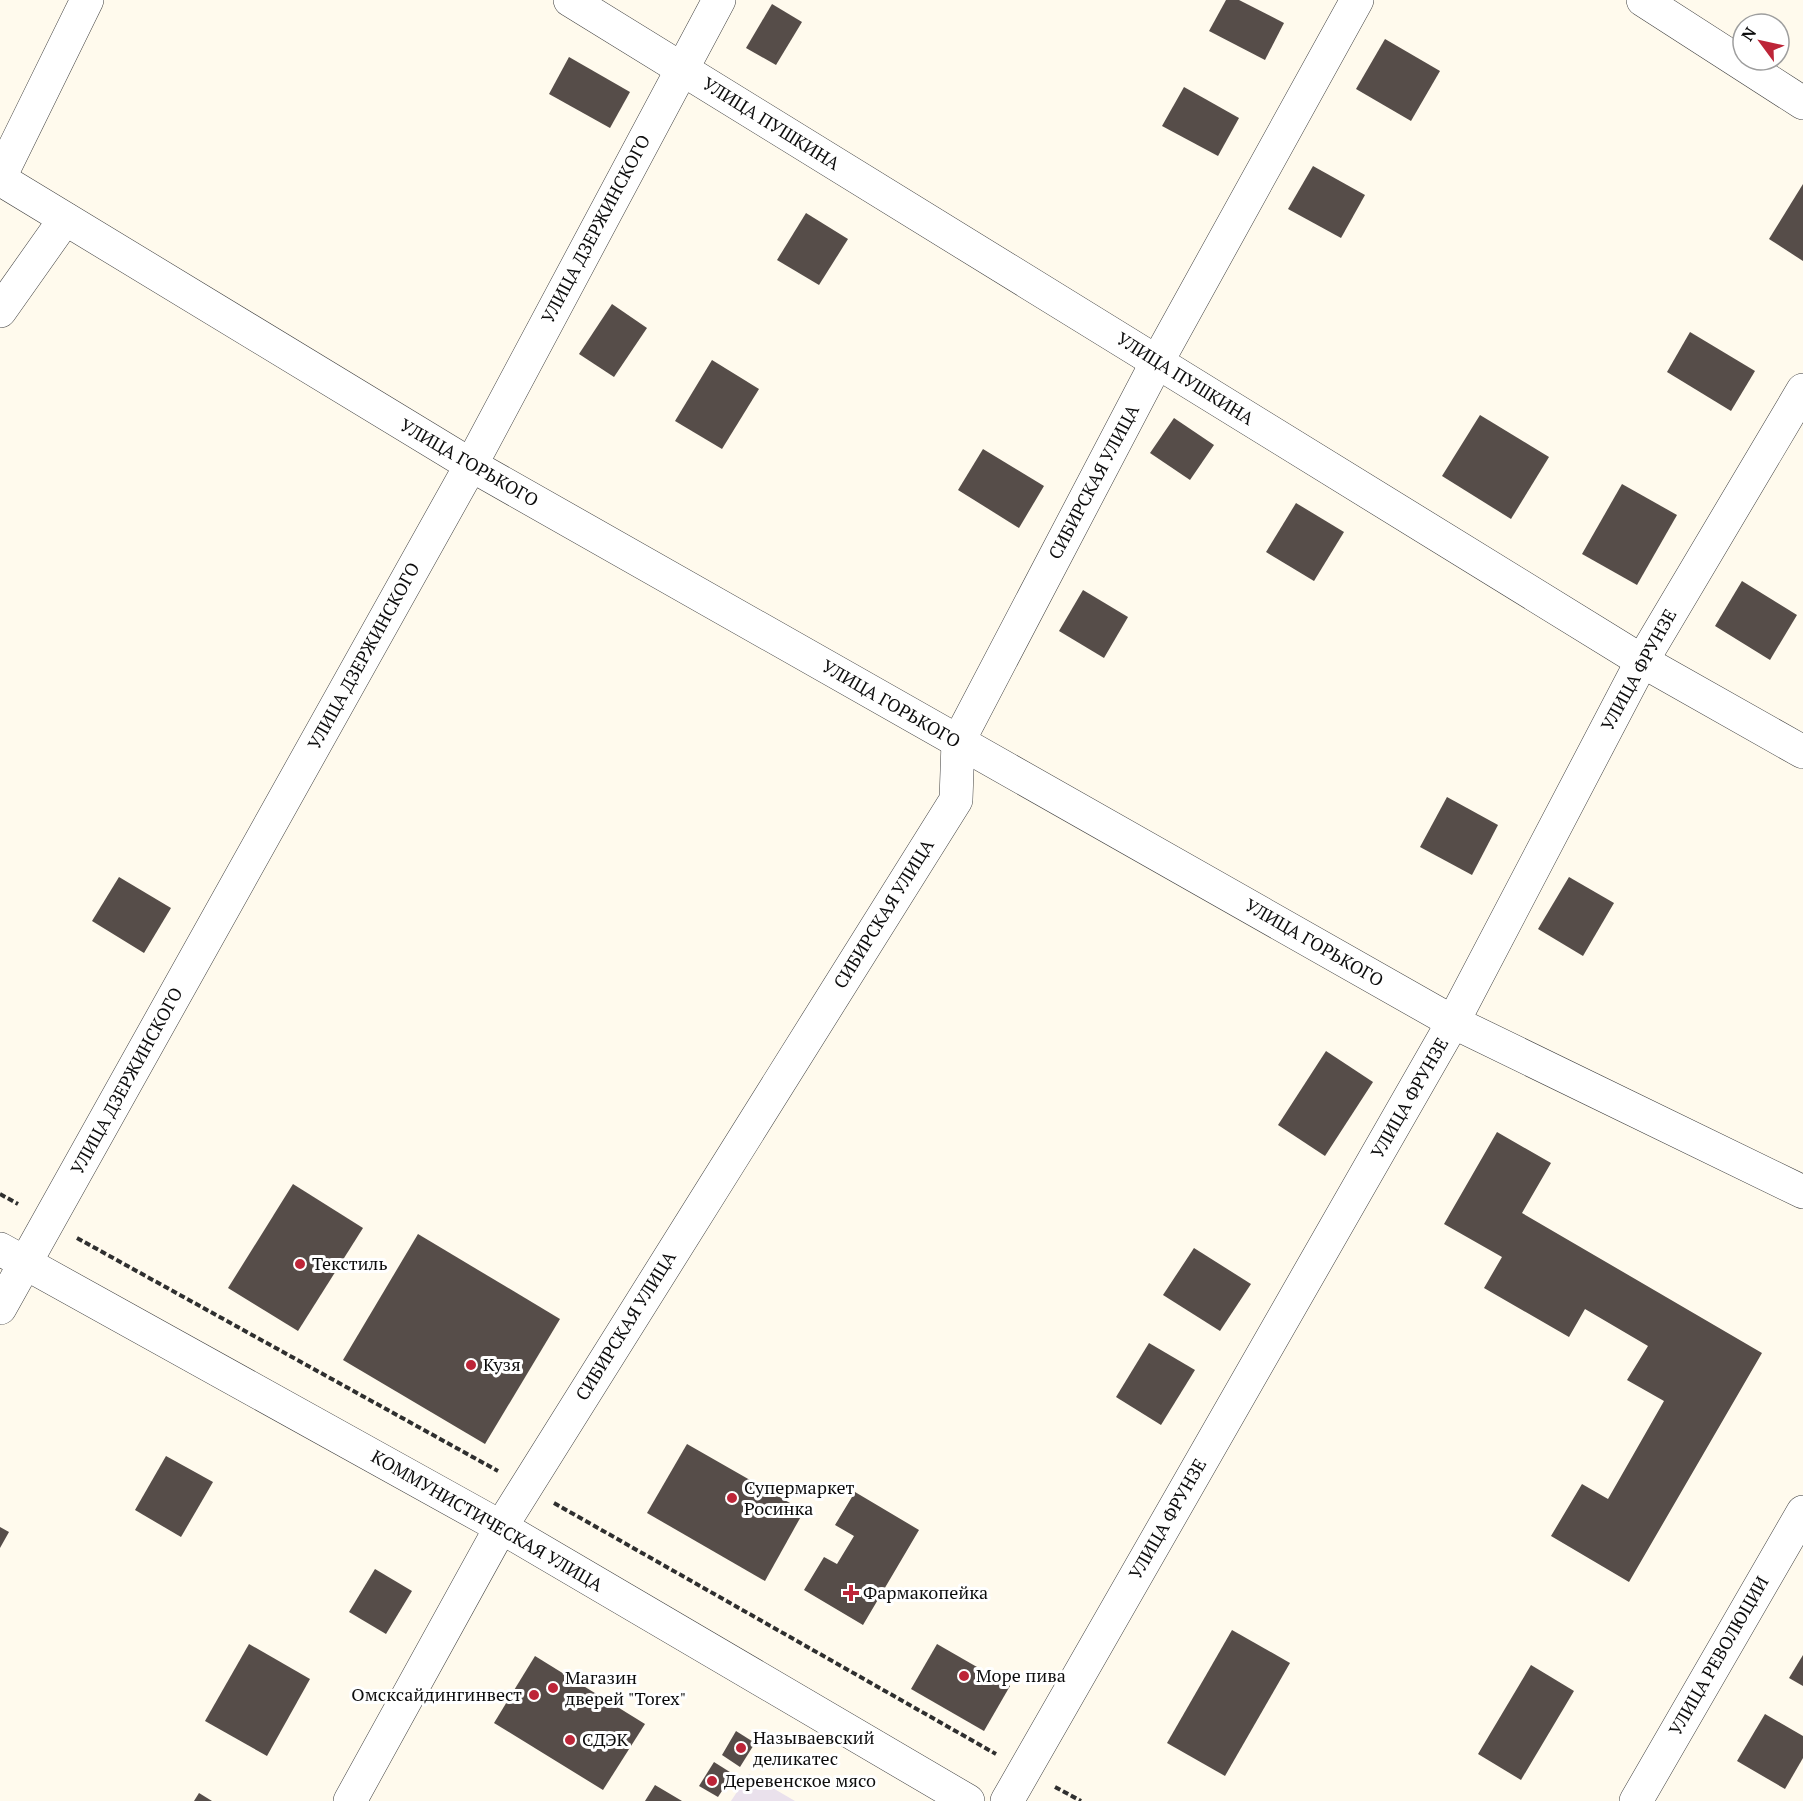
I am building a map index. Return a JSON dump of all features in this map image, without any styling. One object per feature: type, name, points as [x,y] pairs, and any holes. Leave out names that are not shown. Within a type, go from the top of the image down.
[{"type":"street","points":[[0,178],[87,0]]},
{"type":"street","name":"УЛИЦА ПУШКИНА","points":[[570,0],[1642,662],[1803,752]]},
{"type":"street","name":"УЛИЦА ДЗЕРЖИНСКОГО","points":[[0,1308],[13,1256],[471,465],[719,0]]},
{"type":"street","name":"СИБИРСКАЯ УЛИЦА","points":[[350,1801],[501,1527],[956,801],[958,742],[1157,362],[1357,0]]},
{"type":"street","points":[[1643,0],[1803,103]]},
{"type":"street","name":"УЛИЦА ГОРЬКОГО","points":[[0,178],[471,465],[1453,1022],[1803,1192]]},
{"type":"street","points":[[0,311],[64,219]]},
{"type":"street","name":"УЛИЦА ФРУНЗЕ","points":[[1007,1801],[1453,1022],[1642,662],[1803,390]]},
{"type":"street","name":"КОММУНИСТИЧЕСКАЯ УЛИЦА","points":[[13,1256],[501,1527],[968,1801]]},
{"type":"street","name":"УЛИЦА РЕВОЛЮЦИИ","points":[[1636,1801],[1803,1512]]},
{"type":"shaded area","points":[[749,1774],[795,1801],[731,1801]]},
{"type":"building","points":[[1226,0],[1239,0],[1284,23],[1265,60],[1209,31]]},
{"type":"building","points":[[772,4],[802,22],[776,65],[746,48]]},
{"type":"building","points":[[1385,39],[1440,71],[1411,121],[1356,89]]},
{"type":"building","points":[[569,57],[630,92],[610,128],[549,94]]},
{"type":"building","points":[[1184,87],[1239,118],[1218,156],[1162,126]]},
{"type":"building","points":[[1313,166],[1365,195],[1341,238],[1288,209]]},
{"type":"building","points":[[1803,184],[1803,261],[1769,239]]},
{"type":"building","points":[[806,213],[848,239],[819,285],[777,260]]},
{"type":"building","points":[[612,304],[647,328],[614,377],[579,354]]},
{"type":"building","points":[[1690,332],[1755,371],[1731,411],[1667,372]]},
{"type":"building","points":[[712,360],[759,389],[722,449],[675,421]]},
{"type":"building","points":[[1480,415],[1549,457],[1511,519],[1442,476]]},
{"type":"building","points":[[1174,418],[1214,445],[1190,480],[1150,453]]},
{"type":"building","points":[[983,449],[1044,486],[1019,528],[958,490]]},
{"type":"building","points":[[1622,484],[1677,515],[1637,585],[1582,554]]},
{"type":"building","points":[[1296,503],[1344,532],[1314,581],[1266,552]]},
{"type":"building","points":[[1742,581],[1797,615],[1770,660],[1715,626]]},
{"type":"building","points":[[1083,590],[1128,617],[1104,658],[1059,631]]},
{"type":"building","points":[[1447,797],[1498,825],[1472,875],[1420,847]]},
{"type":"building","points":[[119,877],[171,908],[144,953],[92,921]]},
{"type":"building","points":[[1569,877],[1614,903],[1583,956],[1538,929]]},
{"type":"building","points":[[1326,1051],[1373,1082],[1325,1156],[1278,1125]]},
{"type":"building","points":[[1497,1132],[1551,1163],[1522,1213],[1762,1353],[1629,1582],[1551,1536],[1582,1484],[1608,1499],[1664,1401],[1627,1380],[1648,1346],[1585,1309],[1569,1337],[1484,1288],[1502,1257],[1444,1224]]},
{"type":"building","points":[[293,1184],[363,1228],[298,1331],[228,1288]]},
{"type":"building","points":[[418,1234],[560,1319],[485,1444],[343,1360]]},
{"type":"building","points":[[1194,1248],[1251,1284],[1220,1331],[1163,1295]]},
{"type":"building","points":[[1149,1343],[1195,1370],[1161,1425],[1116,1397]]},
{"type":"building","points":[[687,1444],[804,1511],[765,1581],[647,1513]]},
{"type":"building","points":[[166,1456],[213,1482],[181,1537],[135,1510]]},
{"type":"building","points":[[855,1492],[919,1530],[863,1625],[804,1590],[824,1557],[837,1564],[854,1536],[835,1525]]},
{"type":"building","points":[[0,1527],[9,1532],[0,1548]]},
{"type":"building","points":[[375,1569],[412,1591],[386,1634],[349,1612]]},
{"type":"building","points":[[1232,1630],[1290,1663],[1225,1776],[1167,1743]]},
{"type":"building","points":[[249,1644],[310,1679],[267,1756],[205,1721]]},
{"type":"building","points":[[937,1644],[1010,1686],[984,1731],[911,1689]]},
{"type":"building","points":[[1803,1655],[1803,1686],[1789,1678]]},
{"type":"building","points":[[535,1656],[645,1724],[603,1790],[494,1723]]},
{"type":"building","points":[[1531,1665],[1574,1691],[1521,1780],[1478,1754]]},
{"type":"building","points":[[1765,1714],[1803,1736],[1803,1758],[1785,1789],[1737,1761]]},
{"type":"building","points":[[736,1731],[755,1743],[740,1767],[722,1755]]},
{"type":"building","points":[[714,1762],[733,1774],[718,1797],[699,1786]]},
{"type":"building","points":[[655,1785],[682,1801],[645,1801]]},
{"type":"building","points":[[199,1793],[212,1801],[194,1801]]},
{"type":"place","name":"Текстиль","points":[[300,1264]]},
{"type":"place","name":"Кузя","points":[[471,1365]]},
{"type":"place","name":"Супермаркет Росинка","points":[[732,1498]]},
{"type":"place","name":"Фармакопейка","points":[[851,1593]]},
{"type":"place","name":"Море пива","points":[[964,1676]]},
{"type":"place","name":"Магазин дверей \"Torex\"","points":[[553,1688]]},
{"type":"place","name":"Омсксайдингинвест","points":[[534,1695]]},
{"type":"place","name":"СДЭК","points":[[570,1740]]},
{"type":"place","name":"Называевский деликатес","points":[[741,1748]]},
{"type":"place","name":"Деревенское мясо","points":[[712,1781]]}]
